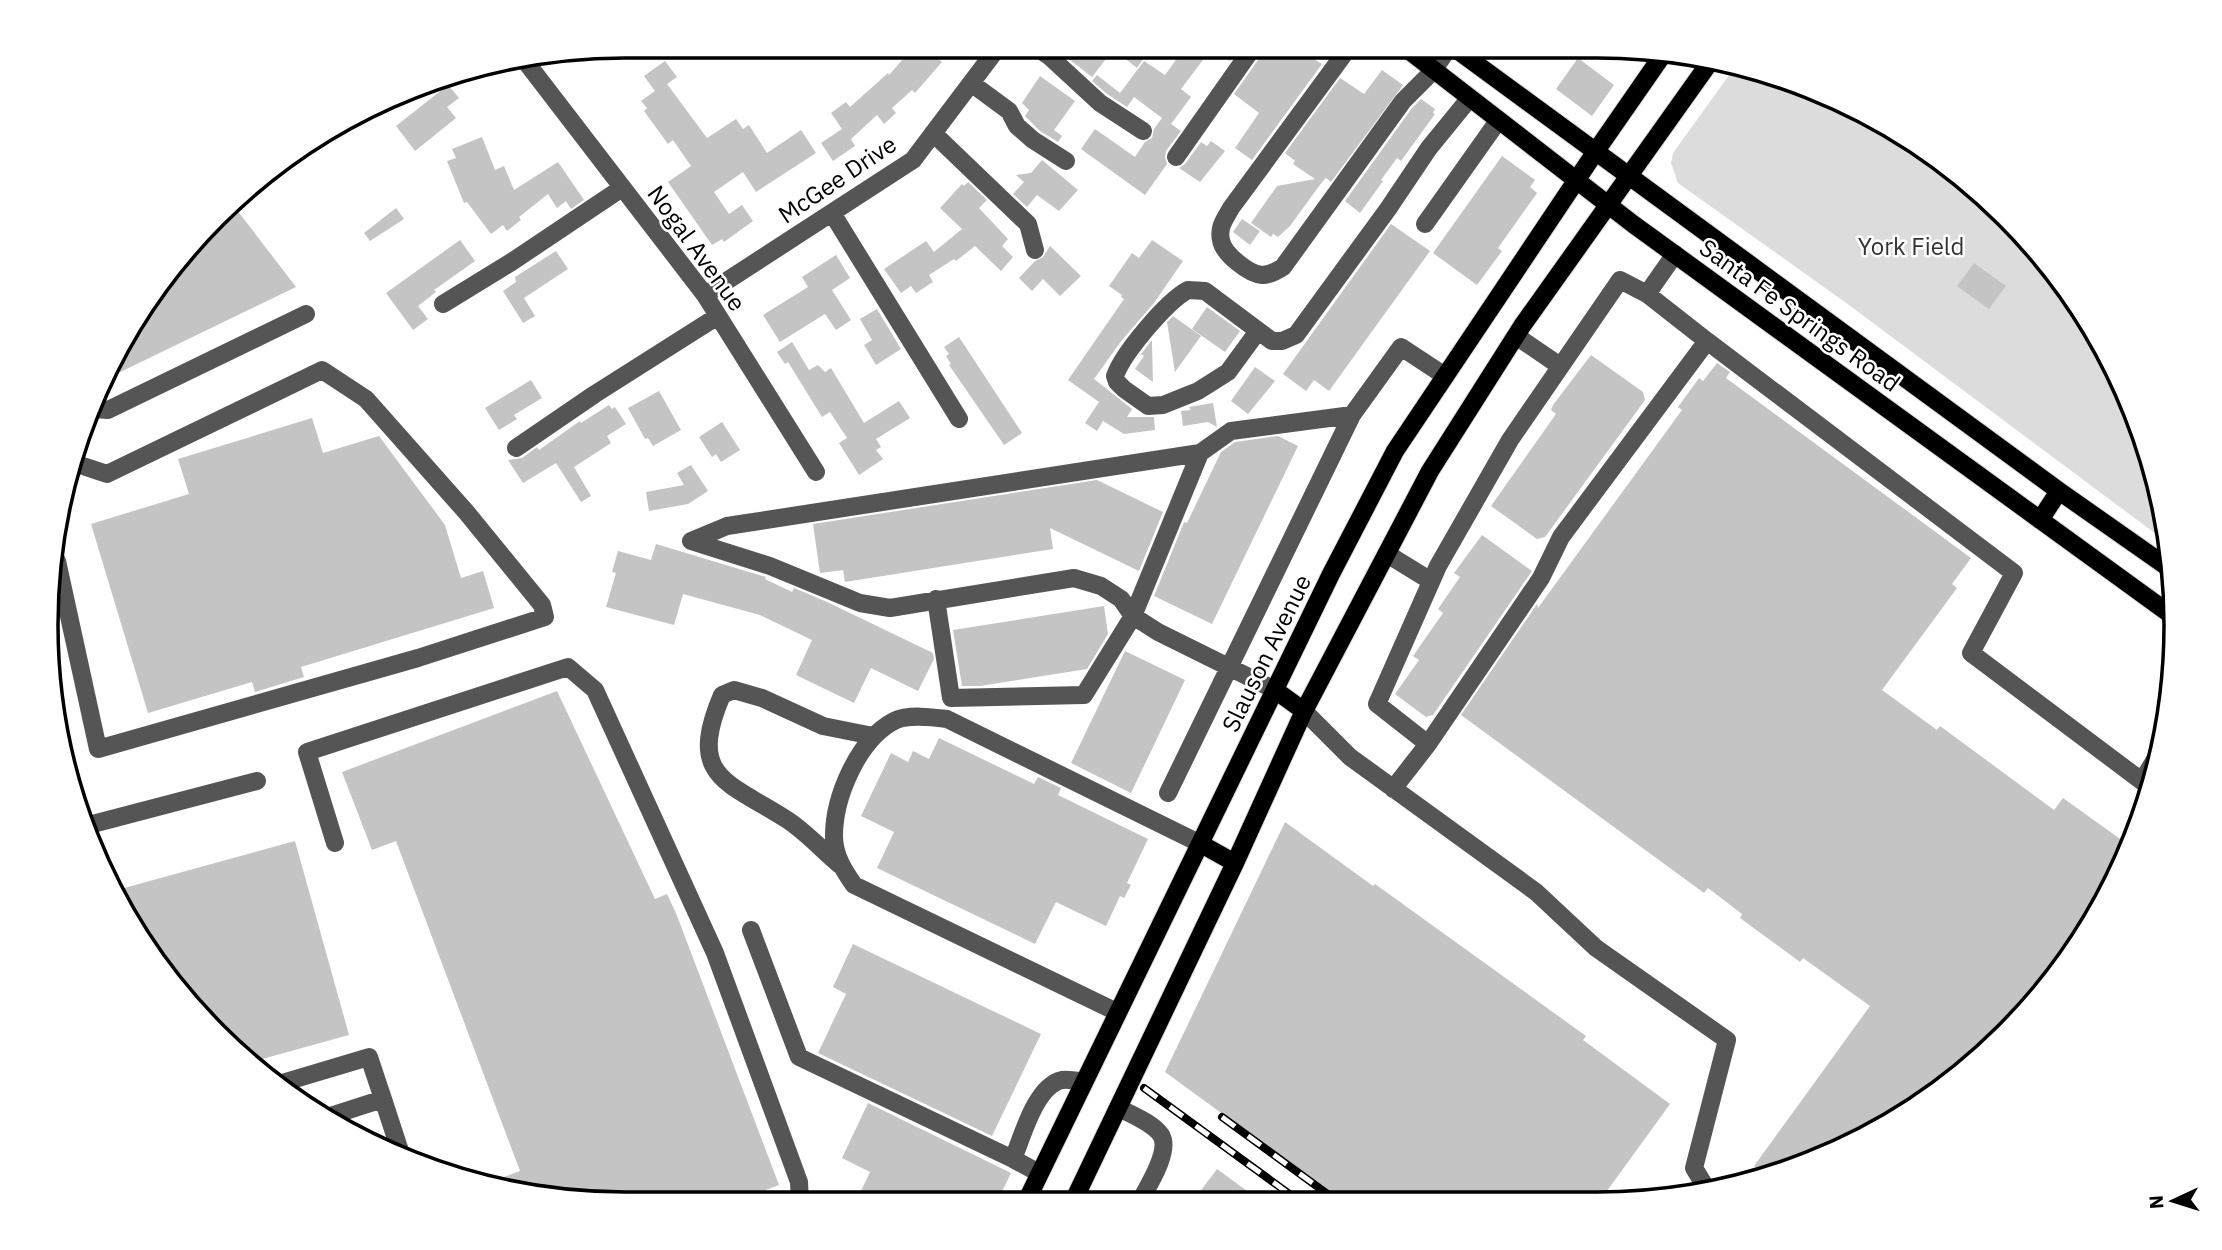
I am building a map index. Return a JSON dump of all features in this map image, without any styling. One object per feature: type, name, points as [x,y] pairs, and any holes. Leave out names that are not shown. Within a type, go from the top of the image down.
[{"type":"main road","name":"Santa Fe Springs Road","points":[[1417,58],[1675,254],[2164,609]]},
{"type":"main road","name":"Santa Fe Springs Road","points":[[1467,58],[2160,563]]},
{"type":"main road","name":"Slauson Avenue","points":[[1030,1192],[1275,690],[1395,451],[1658,62]]},
{"type":"main road","points":[[1078,1192],[1235,863],[1304,711],[1430,471],[1516,336],[1705,69]]},
{"type":"main road","points":[[2040,520],[2059,491]]},
{"type":"main road","points":[[1275,690],[1304,711]]},
{"type":"main road","points":[[1201,844],[1235,863]]},
{"type":"street","name":"McGee Drive","points":[[705,295],[913,160],[990,58]]},
{"type":"street","points":[[1051,58],[1100,103],[1143,131]]},
{"type":"street","points":[[1176,157],[1246,58]]},
{"type":"street","points":[[1341,58],[1231,208],[1221,226],[1224,249],[1246,268],[1260,275],[1283,267],[1403,101],[1443,58]]},
{"type":"street","name":"Nogal Avenue","points":[[529,66],[705,295],[816,472]]},
{"type":"street","points":[[971,83],[1009,111],[1017,126],[1066,161]]},
{"type":"street","points":[[1258,331],[1228,372],[1199,391],[1163,405],[1148,405],[1117,382],[1115,376],[1118,367],[1164,309],[1188,290],[1205,291],[1272,341],[1282,341],[1296,335],[1429,148],[1469,99]]},
{"type":"street","points":[[1425,224],[1498,121]]},
{"type":"street","points":[[933,133],[1028,224],[1035,250]]},
{"type":"street","points":[[443,304],[622,188]]},
{"type":"street","points":[[831,213],[959,419]]},
{"type":"street","points":[[1647,294],[1675,254]]},
{"type":"street","points":[[1428,744],[1377,704],[1431,580],[1510,440],[1620,280],[1647,294],[2014,573],[1971,653],[2142,781]]},
{"type":"street","points":[[100,409],[108,410],[306,314]]},
{"type":"street","points":[[516,448],[573,408],[718,316]]},
{"type":"street","points":[[1516,336],[1560,366]]},
{"type":"street","points":[[1393,789],[1428,744],[1541,578],[1561,537],[1707,341]]},
{"type":"street","points":[[1168,793],[1352,415],[1401,346],[1445,376]]},
{"type":"street","points":[[60,576],[98,749],[418,658],[545,617],[542,605],[467,513],[366,399],[322,370],[107,474],[81,465]]},
{"type":"street","points":[[1275,690],[1158,632],[1133,616],[1121,599],[1101,586],[1074,578],[890,608],[860,603],[770,566],[691,541],[727,526],[1200,453],[1231,431],[1352,415]]},
{"type":"street","points":[[936,599],[951,698],[1084,695],[1133,616],[1200,453]]},
{"type":"street","points":[[1387,554],[1431,580]]},
{"type":"street","points":[[335,843],[307,752],[568,667],[596,690],[715,953],[799,1182],[799,1192]]},
{"type":"street","points":[[873,737],[823,726],[762,698],[734,690],[722,695],[708,738],[710,760],[725,782],[787,820],[840,865],[854,885],[1117,1012]]},
{"type":"street","points":[[1304,711],[1349,757],[1536,892],[1596,948],[1727,1040],[1694,1168],[1702,1182]]},
{"type":"street","points":[[840,865],[834,838],[839,806],[854,763],[873,737],[896,720],[929,717],[947,719],[1201,844]]},
{"type":"street","points":[[94,824],[257,780]]},
{"type":"street","points":[[751,930],[799,1057],[1039,1173]]},
{"type":"street","points":[[288,1081],[369,1057],[398,1145]]},
{"type":"street","points":[[1013,1159],[1039,1099],[1049,1087],[1062,1080],[1084,1082]]},
{"type":"street","points":[[337,1114],[383,1099]]},
{"type":"street","points":[[1119,1108],[1152,1127],[1160,1135],[1164,1145],[1163,1156],[1145,1192]]},
{"type":"green space","name":"York Field","points":[[1730,74],[1779,88],[1848,116],[1912,153],[1942,175],[1998,224],[2023,251],[2069,310],[2088,341],[2106,374],[2134,443],[2145,478],[2156,534],[1849,305],[1678,183],[1671,163],[1673,153]]},
{"type":"building","points":[[904,58],[936,58],[942,62],[915,93],[912,90],[892,108],[896,113],[884,124],[877,115],[851,139],[855,146],[833,161],[821,143],[842,129],[831,113],[846,102],[850,107],[888,73],[889,75]]},
{"type":"building","points":[[1070,58],[1107,58],[1092,77]]},
{"type":"building","points":[[1124,58],[1144,58],[1137,68]]},
{"type":"building","points":[[1177,58],[1204,58],[1181,89],[1191,97],[1171,124],[1181,131],[1166,151],[1167,164],[1145,195],[1081,149],[1095,129],[1135,157],[1145,142],[1152,138],[1154,129],[1162,118],[1134,97],[1127,107],[1092,81],[1097,75],[1120,93],[1144,61],[1165,75]]},
{"type":"building","points":[[1259,58],[1312,58],[1322,64],[1252,160],[1235,148],[1259,113],[1234,94]]},
{"type":"building","points":[[1578,58],[1614,85],[1592,116],[1556,89]]},
{"type":"building","points":[[665,61],[677,77],[667,84],[707,138],[736,119],[743,129],[749,125],[767,153],[801,130],[816,153],[756,192],[743,172],[714,192],[729,214],[742,205],[753,221],[724,242],[722,239],[712,245],[668,182],[691,166],[673,140],[668,144],[644,111],[647,108],[641,101],[655,91],[644,76]]},
{"type":"building","points":[[1382,70],[1403,85],[1331,182],[1326,178],[1322,182],[1290,226],[1278,237],[1273,234],[1271,237],[1251,223],[1277,186],[1315,179],[1293,164],[1295,161],[1285,153],[1340,78],[1364,94]]},
{"type":"building","points":[[1040,76],[1075,101],[1054,130],[1062,136],[1058,142],[1040,131],[1025,116],[1029,110],[1022,103]]},
{"type":"building","points":[[449,86],[459,98],[447,107],[456,118],[415,151],[396,126],[445,87]]},
{"type":"building","points":[[1421,99],[1435,109],[1435,114],[1401,161],[1397,158],[1360,213],[1345,201]]},
{"type":"building","points":[[482,137],[495,170],[504,166],[514,190],[558,162],[584,200],[571,209],[566,201],[557,208],[548,194],[519,217],[521,220],[507,231],[503,225],[491,234],[467,202],[464,203],[447,161],[456,158],[452,149]]},
{"type":"building","points":[[1211,141],[1225,151],[1200,182],[1179,168],[1201,142],[1207,146]]},
{"type":"building","points":[[1502,156],[1535,180],[1530,187],[1537,193],[1498,248],[1502,251],[1477,285],[1433,253]]},
{"type":"building","points":[[1042,160],[1078,190],[1059,211],[1037,195],[1027,207],[1013,194],[1024,182],[1016,175],[1031,173]]},
{"type":"building","points":[[968,182],[987,200],[979,208],[1008,239],[1002,246],[1013,257],[1001,271],[975,246],[956,261],[954,259],[929,275],[933,282],[916,293],[911,286],[901,293],[884,269],[926,241],[934,252],[962,229],[940,208],[962,184],[964,186]]},
{"type":"building","points":[[396,208],[404,219],[370,241],[364,233]]},
{"type":"building","points":[[238,211],[296,287],[116,374],[153,310],[175,280]]},
{"type":"building","points":[[1242,219],[1260,231],[1250,245],[1233,232]]},
{"type":"building","points":[[1391,224],[1430,251],[1329,391],[1314,380],[1306,391],[1283,374]]},
{"type":"building","points":[[460,240],[475,261],[434,290],[436,292],[418,306],[428,319],[413,330],[386,293]]},
{"type":"building","points":[[1152,240],[1183,261],[1154,303],[1122,340],[1094,379],[1132,409],[1127,417],[1154,417],[1155,430],[1124,434],[1103,421],[1097,431],[1085,423],[1099,402],[1068,380],[1124,299],[1109,286],[1132,253],[1139,258]]},
{"type":"building","points":[[1050,246],[1081,276],[1060,296],[1043,279],[1032,291],[1019,278],[1035,261],[1043,257]]},
{"type":"building","points":[[556,251],[568,269],[524,298],[535,316],[523,323],[503,291],[516,282],[515,277]]},
{"type":"building","points":[[836,255],[850,278],[832,290],[851,320],[836,330],[825,314],[780,342],[763,315],[808,287],[802,277]]},
{"type":"building","points":[[1974,263],[2006,286],[1989,309],[1957,286]]},
{"type":"building","points":[[1207,307],[1240,331],[1225,352],[1192,329]]},
{"type":"building","points":[[877,309],[901,349],[876,365],[864,345],[872,340],[860,319]]},
{"type":"building","points":[[1173,316],[1201,336],[1175,372],[1167,322]]},
{"type":"building","points":[[959,337],[1022,433],[1004,445],[949,365],[951,364],[946,356],[949,354],[944,347]]},
{"type":"building","points":[[1152,340],[1153,382],[1135,369],[1144,356],[1141,354]]},
{"type":"building","points":[[792,342],[809,370],[818,365],[825,372],[831,368],[864,423],[899,401],[910,418],[876,439],[881,447],[876,450],[883,459],[859,475],[839,443],[847,438],[830,412],[822,417],[788,362],[785,364],[777,352]]},
{"type":"building","points":[[1591,355],[1643,392],[1645,400],[1545,537],[1537,539],[1491,506],[1556,414],[1551,410],[1553,405]]},
{"type":"building","points":[[1717,363],[1730,372],[1726,378],[1971,558],[1952,584],[1957,588],[1882,690],[1937,730],[1940,726],[2054,810],[2063,798],[2122,840],[2106,876],[2069,940],[2023,999],[1971,1051],[1912,1097],[1881,1116],[1814,1149],[1758,1169],[1754,1166],[1870,1006],[1803,958],[1800,962],[1740,918],[1742,914],[1708,888],[1704,893],[1461,715],[1537,604],[1538,608],[1682,410],[1678,407],[1699,378],[1703,381]]},
{"type":"building","points":[[1255,367],[1275,381],[1248,414],[1231,401]]},
{"type":"building","points":[[531,380],[542,398],[514,415],[517,419],[499,430],[485,408]]},
{"type":"building","points":[[659,391],[681,430],[653,446],[648,438],[645,439],[628,408]]},
{"type":"building","points":[[1213,403],[1217,427],[1208,422],[1183,426],[1181,411]]},
{"type":"building","points":[[609,405],[612,409],[615,407],[626,424],[607,436],[611,443],[574,467],[591,496],[581,502],[556,463],[523,483],[508,460],[522,458],[537,447],[539,450],[580,421],[581,423]]},
{"type":"building","points":[[312,418],[323,453],[379,436],[445,525],[461,578],[483,571],[494,608],[301,667],[304,677],[255,692],[252,682],[148,713],[91,524],[189,494],[178,459]]},
{"type":"building","points":[[722,422],[740,450],[721,462],[716,454],[712,457],[699,437]]},
{"type":"building","points":[[1278,436],[1298,446],[1212,624],[1154,596],[1184,522],[1187,523],[1221,452],[1235,442]]},
{"type":"building","points":[[691,465],[708,491],[688,504],[649,511],[646,492],[684,485],[677,473]]},
{"type":"building","points":[[1097,480],[1163,512],[1139,571],[1050,528],[1053,549],[845,582],[843,570],[820,573],[813,524]]},
{"type":"building","points":[[1482,535],[1532,571],[1433,715],[1426,717],[1395,694],[1419,660],[1413,656],[1443,613],[1438,609],[1460,577],[1454,573]]},
{"type":"building","points":[[656,544],[766,577],[765,579],[792,592],[794,588],[933,653],[934,659],[918,691],[871,668],[854,703],[796,675],[812,640],[760,615],[683,594],[674,625],[606,607],[616,573],[612,572],[618,551],[651,560]]},
{"type":"building","points":[[1104,606],[1108,634],[1087,669],[980,686],[962,686],[953,630]]},
{"type":"building","points":[[1125,651],[1185,680],[1131,793],[1071,763]]},
{"type":"building","points":[[557,691],[655,899],[667,894],[676,913],[779,1185],[761,1192],[625,1192],[551,1187],[501,1178],[520,1171],[396,841],[372,850],[342,772]]},
{"type":"building","points":[[939,738],[1034,784],[1038,777],[1061,788],[1058,795],[1148,839],[1127,883],[1131,885],[1124,898],[1120,896],[1106,926],[1056,902],[1035,944],[877,868],[894,832],[861,816],[891,753],[908,762],[913,751],[929,759]]},
{"type":"building","points":[[1285,822],[1586,1036],[1583,1040],[1670,1104],[1608,1192],[1330,1192],[1165,1072]]},
{"type":"building","points":[[295,841],[349,1035],[261,1059],[224,1026],[175,970],[153,940],[123,888]]},
{"type":"building","points":[[853,944],[1041,1034],[992,1136],[818,1053],[846,994],[833,987]]},
{"type":"building","points":[[868,1103],[1011,1173],[1002,1192],[860,1192],[870,1172],[842,1158]]},
{"type":"building","points":[[1217,1169],[1249,1192],[1200,1192]]},
{"type":"railway","points":[[1144,1088],[1287,1192]]},
{"type":"railway","points":[[1222,1117],[1325,1192]]}]
